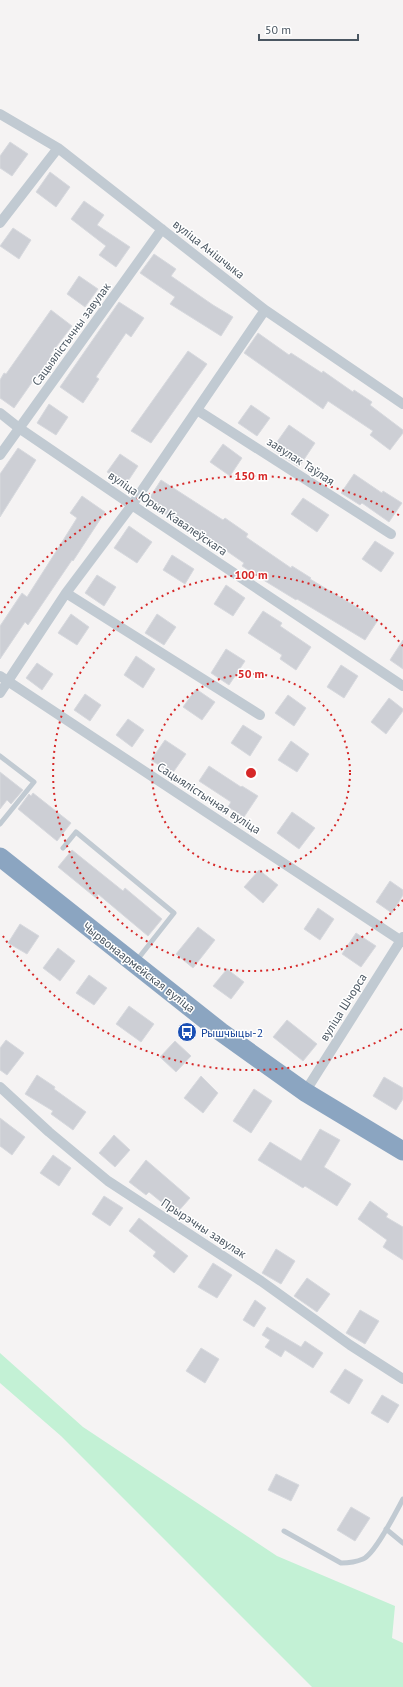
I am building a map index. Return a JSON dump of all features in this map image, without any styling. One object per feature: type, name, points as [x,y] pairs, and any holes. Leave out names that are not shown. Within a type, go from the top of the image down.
[{"type":"highway","name":"Чырвонаармейская вуліца","points":[[0,857],[221,1032],[305,1092],[403,1150]]},
{"type":"street","name":"вуліца Анішчыка","points":[[0,114],[58,148],[265,310],[403,404]]},
{"type":"street","points":[[0,223],[58,148]]},
{"type":"street","name":"Сацыялістычны завулак","points":[[0,455],[162,229]]},
{"type":"street","points":[[0,693],[4,679],[132,505],[265,310]]},
{"type":"street","name":"завулак Таўлая","points":[[197,410],[391,534]]},
{"type":"street","name":"вуліца Юрыя Кавалеўскага","points":[[0,412],[19,428],[132,505],[403,686]]},
{"type":"street","points":[[66,593],[260,715]]},
{"type":"street","name":"Сацыялістычная вуліца","points":[[4,679],[402,940]]},
{"type":"street","name":"вуліца Шчорса","points":[[305,1092],[402,940]]},
{"type":"street","name":"Прырэчны завулак","points":[[0,1087],[49,1132],[108,1181],[261,1281],[350,1345],[403,1379]]},
{"type":"lane","points":[[0,756],[34,782],[0,824]]},
{"type":"lane","points":[[63,848],[76,832],[174,913],[134,964]]},
{"type":"lane","points":[[284,1531],[342,1563],[365,1559],[386,1529],[403,1499]]},
{"type":"lane","points":[[386,1529],[403,1543]]},
{"type":"green space","points":[[0,1353],[83,1427],[277,1556],[395,1606],[392,1638],[403,1643],[403,1687],[312,1687],[61,1436],[0,1383]]},
{"type":"building","points":[[10,142],[28,154],[12,176],[0,168],[0,156]]},
{"type":"building","points":[[50,172],[70,187],[56,207],[36,192]]},
{"type":"building","points":[[84,201],[104,215],[97,225],[130,247],[116,267],[99,255],[106,246],[71,219]]},
{"type":"building","points":[[13,228],[31,240],[19,259],[0,246]]},
{"type":"building","points":[[154,254],[176,269],[171,276],[233,317],[221,336],[170,304],[175,297],[140,273]]},
{"type":"building","points":[[79,276],[98,289],[85,307],[67,294]]},
{"type":"building","points":[[119,302],[144,318],[131,337],[126,333],[96,377],[99,379],[83,403],[60,387]]},
{"type":"building","points":[[51,310],[72,326],[50,355],[52,356],[36,379],[35,378],[14,408],[0,398],[0,380],[4,373],[6,374]]},
{"type":"building","points":[[258,333],[289,355],[291,353],[322,373],[323,371],[353,392],[354,390],[372,402],[370,405],[403,430],[403,433],[390,450],[370,435],[373,431],[328,401],[323,409],[244,353]]},
{"type":"building","points":[[188,351],[207,364],[151,443],[131,431]]},
{"type":"building","points":[[49,404],[68,417],[56,435],[37,423]]},
{"type":"building","points":[[251,405],[270,418],[257,436],[238,423]]},
{"type":"building","points":[[289,425],[315,443],[299,467],[272,449]]},
{"type":"building","points":[[223,444],[242,458],[230,476],[210,462]]},
{"type":"building","points":[[18,448],[36,460],[0,517],[0,474]]},
{"type":"building","points":[[120,454],[138,466],[126,484],[107,472]]},
{"type":"building","points":[[354,474],[382,493],[383,491],[402,503],[389,522],[362,503],[360,505],[341,493]]},
{"type":"building","points":[[161,480],[223,520],[225,518],[248,534],[246,537],[291,568],[292,566],[311,578],[310,579],[378,620],[365,640],[265,581],[242,566],[244,563],[198,531],[196,534],[147,502]]},
{"type":"building","points":[[82,496],[105,512],[28,625],[25,622],[0,659],[0,626],[22,593],[27,597],[57,550],[77,518],[70,513]]},
{"type":"building","points":[[303,498],[329,515],[317,532],[291,514]]},
{"type":"building","points":[[129,526],[152,542],[137,563],[114,548]]},
{"type":"building","points":[[375,541],[394,553],[381,572],[362,559]]},
{"type":"building","points":[[172,555],[194,569],[185,584],[163,570]]},
{"type":"building","points":[[97,575],[116,587],[104,606],[85,593]]},
{"type":"building","points":[[226,585],[245,598],[233,616],[214,604]]},
{"type":"building","points":[[263,611],[282,623],[280,626],[311,647],[296,670],[280,659],[282,655],[248,633]]},
{"type":"building","points":[[71,614],[89,627],[77,645],[58,633]]},
{"type":"building","points":[[157,614],[176,627],[164,645],[145,633]]},
{"type":"building","points":[[403,640],[403,669],[390,660]]},
{"type":"building","points":[[226,649],[245,661],[229,685],[211,673]]},
{"type":"building","points":[[136,656],[155,669],[143,688],[124,675]]},
{"type":"building","points":[[37,663],[53,674],[42,690],[26,678]]},
{"type":"building","points":[[341,665],[358,676],[344,698],[327,687]]},
{"type":"building","points":[[196,689],[215,702],[202,720],[183,707]]},
{"type":"building","points":[[85,694],[101,705],[90,721],[74,710]]},
{"type":"building","points":[[288,695],[306,708],[294,726],[275,713]]},
{"type":"building","points":[[389,698],[403,709],[403,711],[386,734],[371,722]]},
{"type":"building","points":[[128,719],[144,730],[132,747],[116,735]]},
{"type":"building","points":[[243,725],[262,737],[250,756],[231,743]]},
{"type":"building","points":[[165,740],[186,754],[172,774],[151,760]]},
{"type":"building","points":[[291,741],[309,754],[297,772],[278,760]]},
{"type":"building","points":[[209,766],[241,787],[242,786],[258,796],[244,817],[228,807],[231,802],[199,781]]},
{"type":"building","points":[[0,772],[23,790],[11,804],[7,800],[0,809]]},
{"type":"building","points":[[33,793],[71,823],[57,841],[18,809],[29,794],[31,796]]},
{"type":"building","points":[[292,812],[315,828],[299,849],[277,833]]},
{"type":"building","points":[[72,850],[123,891],[125,888],[162,919],[148,936],[98,894],[96,898],[58,867]]},
{"type":"building","points":[[259,870],[278,885],[263,903],[244,887]]},
{"type":"building","points":[[390,881],[403,890],[403,895],[392,913],[376,902]]},
{"type":"building","points":[[318,908],[334,919],[320,940],[304,929]]},
{"type":"building","points":[[20,924],[39,936],[27,954],[8,943]]},
{"type":"building","points":[[198,927],[215,940],[193,968],[176,954]]},
{"type":"building","points":[[356,933],[376,946],[361,967],[342,954]]},
{"type":"building","points":[[58,948],[75,961],[60,981],[43,968]]},
{"type":"building","points":[[227,969],[244,982],[231,999],[213,986]]},
{"type":"building","points":[[89,975],[107,988],[94,1005],[76,993]]},
{"type":"building","points":[[129,1006],[154,1024],[141,1042],[116,1024]]},
{"type":"building","points":[[287,1020],[317,1044],[303,1061],[273,1037]]},
{"type":"building","points":[[6,1040],[24,1053],[7,1075],[0,1070],[0,1048]]},
{"type":"building","points":[[175,1041],[191,1056],[176,1072],[160,1057]]},
{"type":"building","points":[[37,1075],[55,1087],[54,1089],[86,1112],[73,1130],[51,1114],[53,1111],[25,1094]]},
{"type":"building","points":[[201,1076],[218,1093],[203,1113],[184,1098]]},
{"type":"building","points":[[384,1077],[403,1088],[403,1099],[396,1110],[373,1096]]},
{"type":"building","points":[[254,1089],[272,1101],[251,1133],[233,1121]]},
{"type":"building","points":[[0,1118],[25,1137],[12,1155],[0,1146]]},
{"type":"building","points":[[320,1129],[340,1140],[324,1167],[351,1184],[337,1206],[305,1186],[303,1188],[258,1160],[270,1142],[301,1161]]},
{"type":"building","points":[[114,1135],[130,1150],[115,1167],[99,1153]]},
{"type":"building","points":[[53,1155],[71,1168],[59,1186],[40,1173]]},
{"type":"building","points":[[146,1160],[190,1198],[176,1214],[149,1192],[146,1195],[129,1182]]},
{"type":"building","points":[[104,1196],[123,1208],[110,1226],[92,1214]]},
{"type":"building","points":[[370,1201],[388,1214],[386,1217],[403,1227],[403,1260],[383,1247],[387,1240],[358,1219]]},
{"type":"building","points":[[139,1218],[188,1256],[174,1273],[153,1256],[156,1252],[129,1231]]},
{"type":"building","points":[[276,1249],[295,1261],[281,1284],[262,1273]]},
{"type":"building","points":[[213,1263],[232,1275],[217,1298],[198,1287]]},
{"type":"building","points":[[307,1278],[330,1294],[317,1312],[294,1296]]},
{"type":"building","points":[[255,1300],[266,1308],[254,1327],[243,1320]]},
{"type":"building","points":[[360,1310],[379,1321],[365,1344],[346,1333]]},
{"type":"building","points":[[267,1327],[301,1347],[305,1341],[323,1353],[313,1368],[285,1350],[281,1357],[265,1347],[270,1340],[262,1335]]},
{"type":"building","points":[[201,1348],[219,1359],[205,1383],[186,1371]]},
{"type":"building","points":[[345,1369],[363,1380],[349,1404],[330,1392]]},
{"type":"building","points":[[382,1395],[399,1405],[388,1423],[371,1413]]},
{"type":"building","points":[[276,1474],[299,1485],[291,1501],[268,1490]]},
{"type":"building","points":[[351,1507],[370,1518],[355,1541],[337,1530]]},
{"type":"place","name":"Рышчыцы-2","points":[[187,1032]]}]
